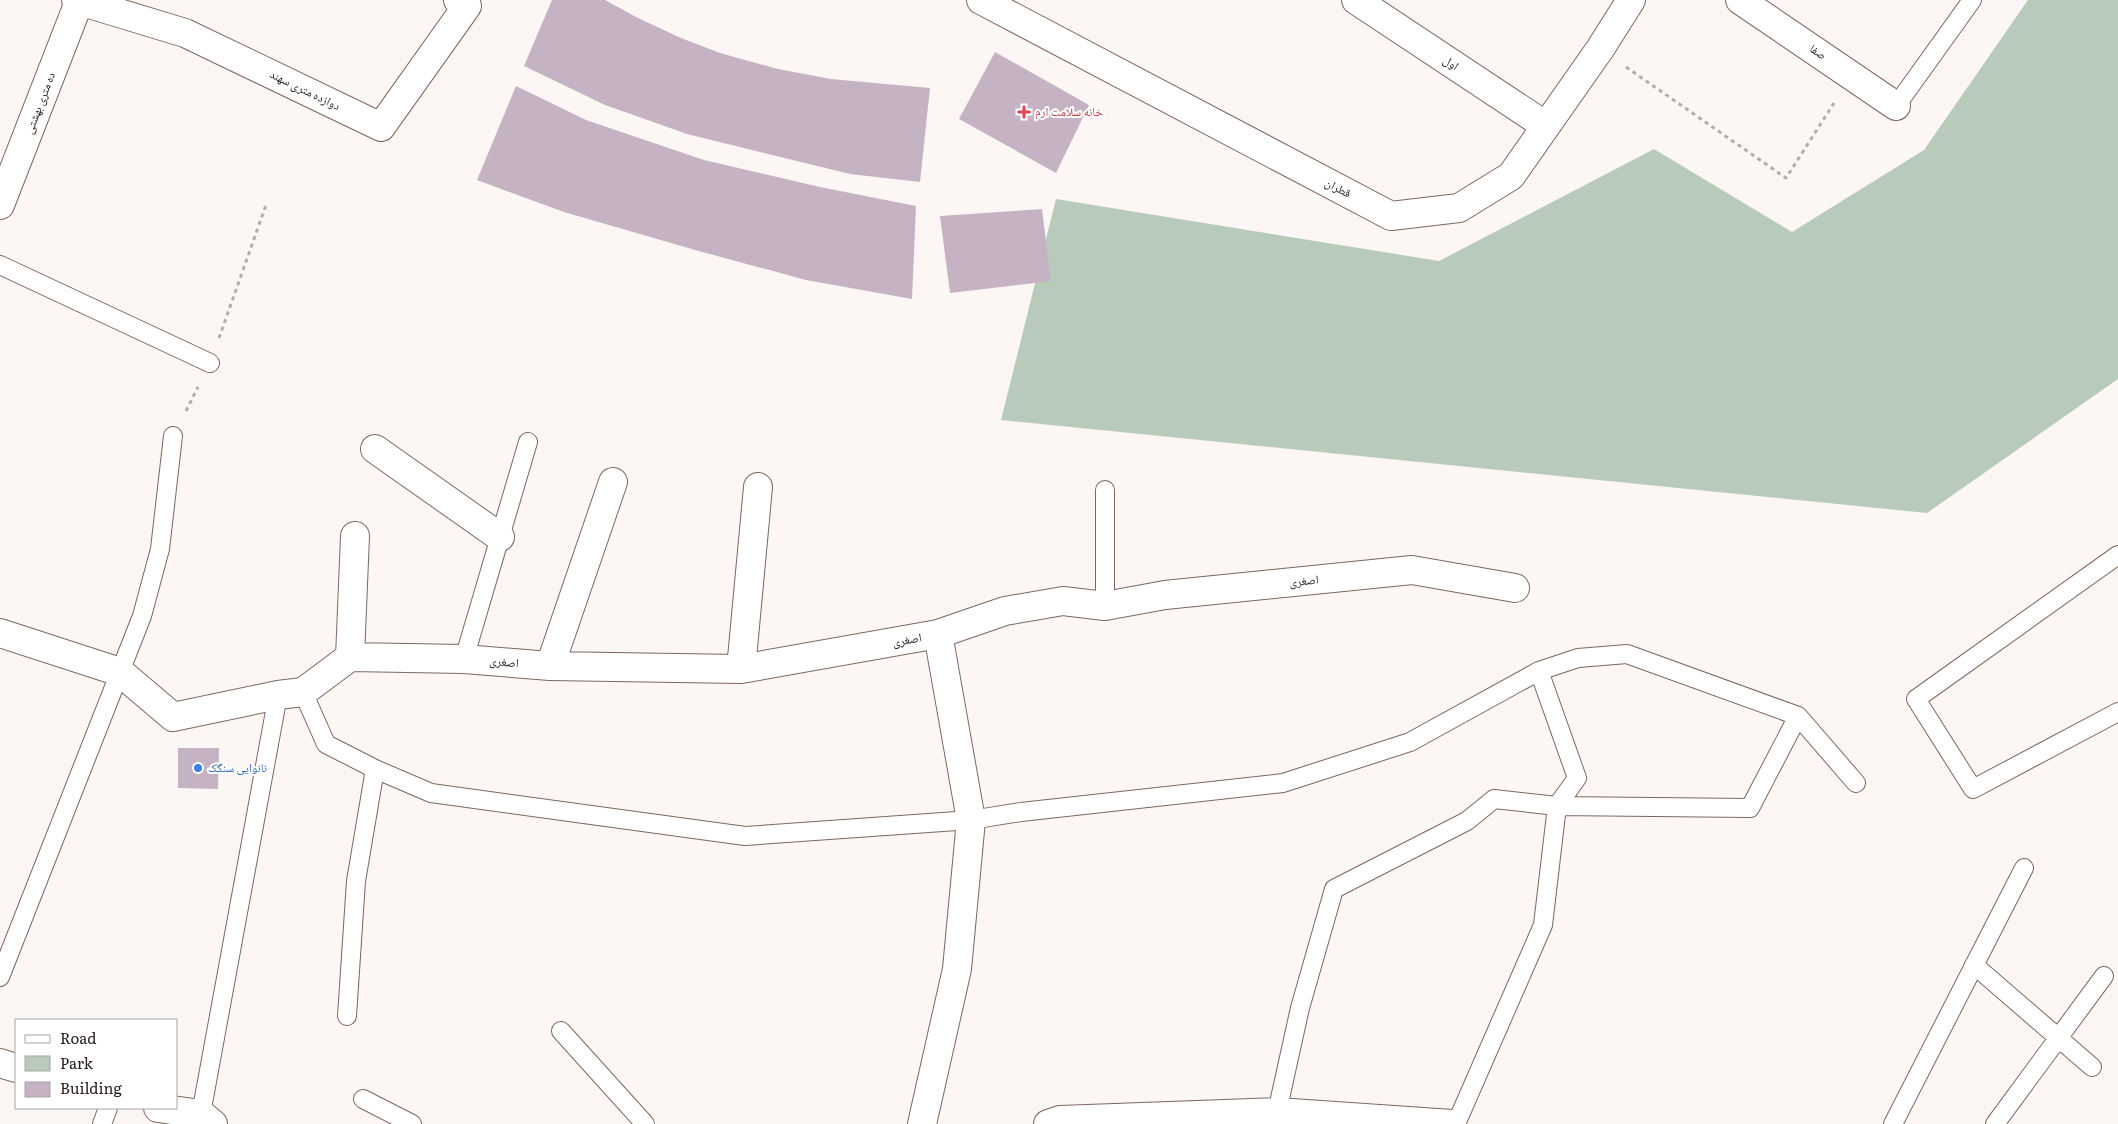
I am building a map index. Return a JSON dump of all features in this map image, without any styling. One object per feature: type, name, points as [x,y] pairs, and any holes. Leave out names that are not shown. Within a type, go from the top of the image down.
[{"type":"street","name":"دوازده متری سهند","points":[[78,1],[186,33],[381,126],[467,6],[458,0]]},
{"type":"street","name":"قطران","points":[[981,0],[1391,216],[1458,208],[1511,176],[1600,49],[1631,0]]},
{"type":"street","name":"اول","points":[[1356,0],[1546,126]]},
{"type":"street","name":"صفا","points":[[1740,0],[1896,106]]},
{"type":"street","name":"ده متری بهشتی","points":[[0,204],[78,1]]},
{"type":"street","points":[[375,449],[500,537]]},
{"type":"street","points":[[550,666],[613,482]]},
{"type":"street","points":[[741,670],[758,487]]},
{"type":"street","points":[[0,633],[120,672],[174,717],[290,693],[350,657],[355,536]]},
{"type":"street","name":"اصغری","points":[[350,657],[464,658],[550,666],[741,670],[938,634],[1005,610],[1063,601],[1105,606],[1165,595],[1412,570],[1515,588]]},
{"type":"street","points":[[922,1124],[957,969],[972,820],[938,634]]},
{"type":"street","points":[[0,1063],[15,1068]]},
{"type":"street","points":[[162,1109],[207,1119]]},
{"type":"street","points":[[1048,1124],[1060,1120],[1277,1112],[1443,1124]]},
{"type":"lane","points":[[1896,106],[1972,0]]},
{"type":"lane","points":[[0,265],[210,363]]},
{"type":"lane","points":[[0,977],[142,616],[160,549],[173,436]]},
{"type":"lane","points":[[464,658],[528,442]]},
{"type":"lane","points":[[1105,490],[1105,606]]},
{"type":"lane","points":[[2118,555],[1916,699],[1974,789],[2118,712]]},
{"type":"lane","points":[[290,693],[326,744],[375,769],[431,793],[746,836],[972,820],[1021,812],[1283,783],[1410,742],[1539,671],[1578,658],[1627,654],[1798,716],[1856,783]]},
{"type":"lane","points":[[1443,1124],[1542,925],[1557,806],[1577,778],[1539,671]]},
{"type":"lane","points":[[207,1119],[290,693]]},
{"type":"lane","points":[[1277,1112],[1300,1008],[1334,889],[1467,821],[1494,799],[1557,806],[1750,808],[1798,716]]},
{"type":"lane","points":[[347,1016],[356,881],[375,769]]},
{"type":"lane","points":[[1893,1124],[2024,868]]},
{"type":"lane","points":[[1974,965],[2092,1067]]},
{"type":"lane","points":[[1995,1124],[2104,976]]},
{"type":"lane","points":[[561,1031],[645,1124]]},
{"type":"lane","points":[[363,1099],[412,1124]]},
{"type":"lane","points":[[102,1124],[108,1109]]},
{"type":"path","points":[[1600,49],[1786,178],[1852,75]]},
{"type":"path","points":[[173,436],[210,363],[266,205]]},
{"type":"green space","points":[[2028,0],[2118,0],[2118,379],[1927,513],[1001,420],[1056,199],[1439,261],[1654,149],[1792,232],[1924,150]]},
{"type":"building","points":[[552,0],[605,0],[681,38],[720,53],[778,69],[831,79],[930,88],[920,182],[850,174],[687,134],[605,105],[524,66]]},
{"type":"building","name":"خانه سلامت ارم","points":[[995,52],[1089,105],[1056,173],[959,119]]},
{"type":"building","points":[[516,86],[586,120],[704,160],[820,187],[916,206],[912,299],[806,280],[695,250],[564,212],[477,180]]},
{"type":"building","points":[[1042,209],[1051,281],[950,293],[940,216]]},
{"type":"building","name":"نانوایی سنگک","points":[[178,748],[219,748],[218,789],[178,788]]},
{"type":"place","name":"خانه سلامت ارم","points":[[1024,112]]},
{"type":"place","name":"نانوایی سنگک","points":[[198,768]]}]
